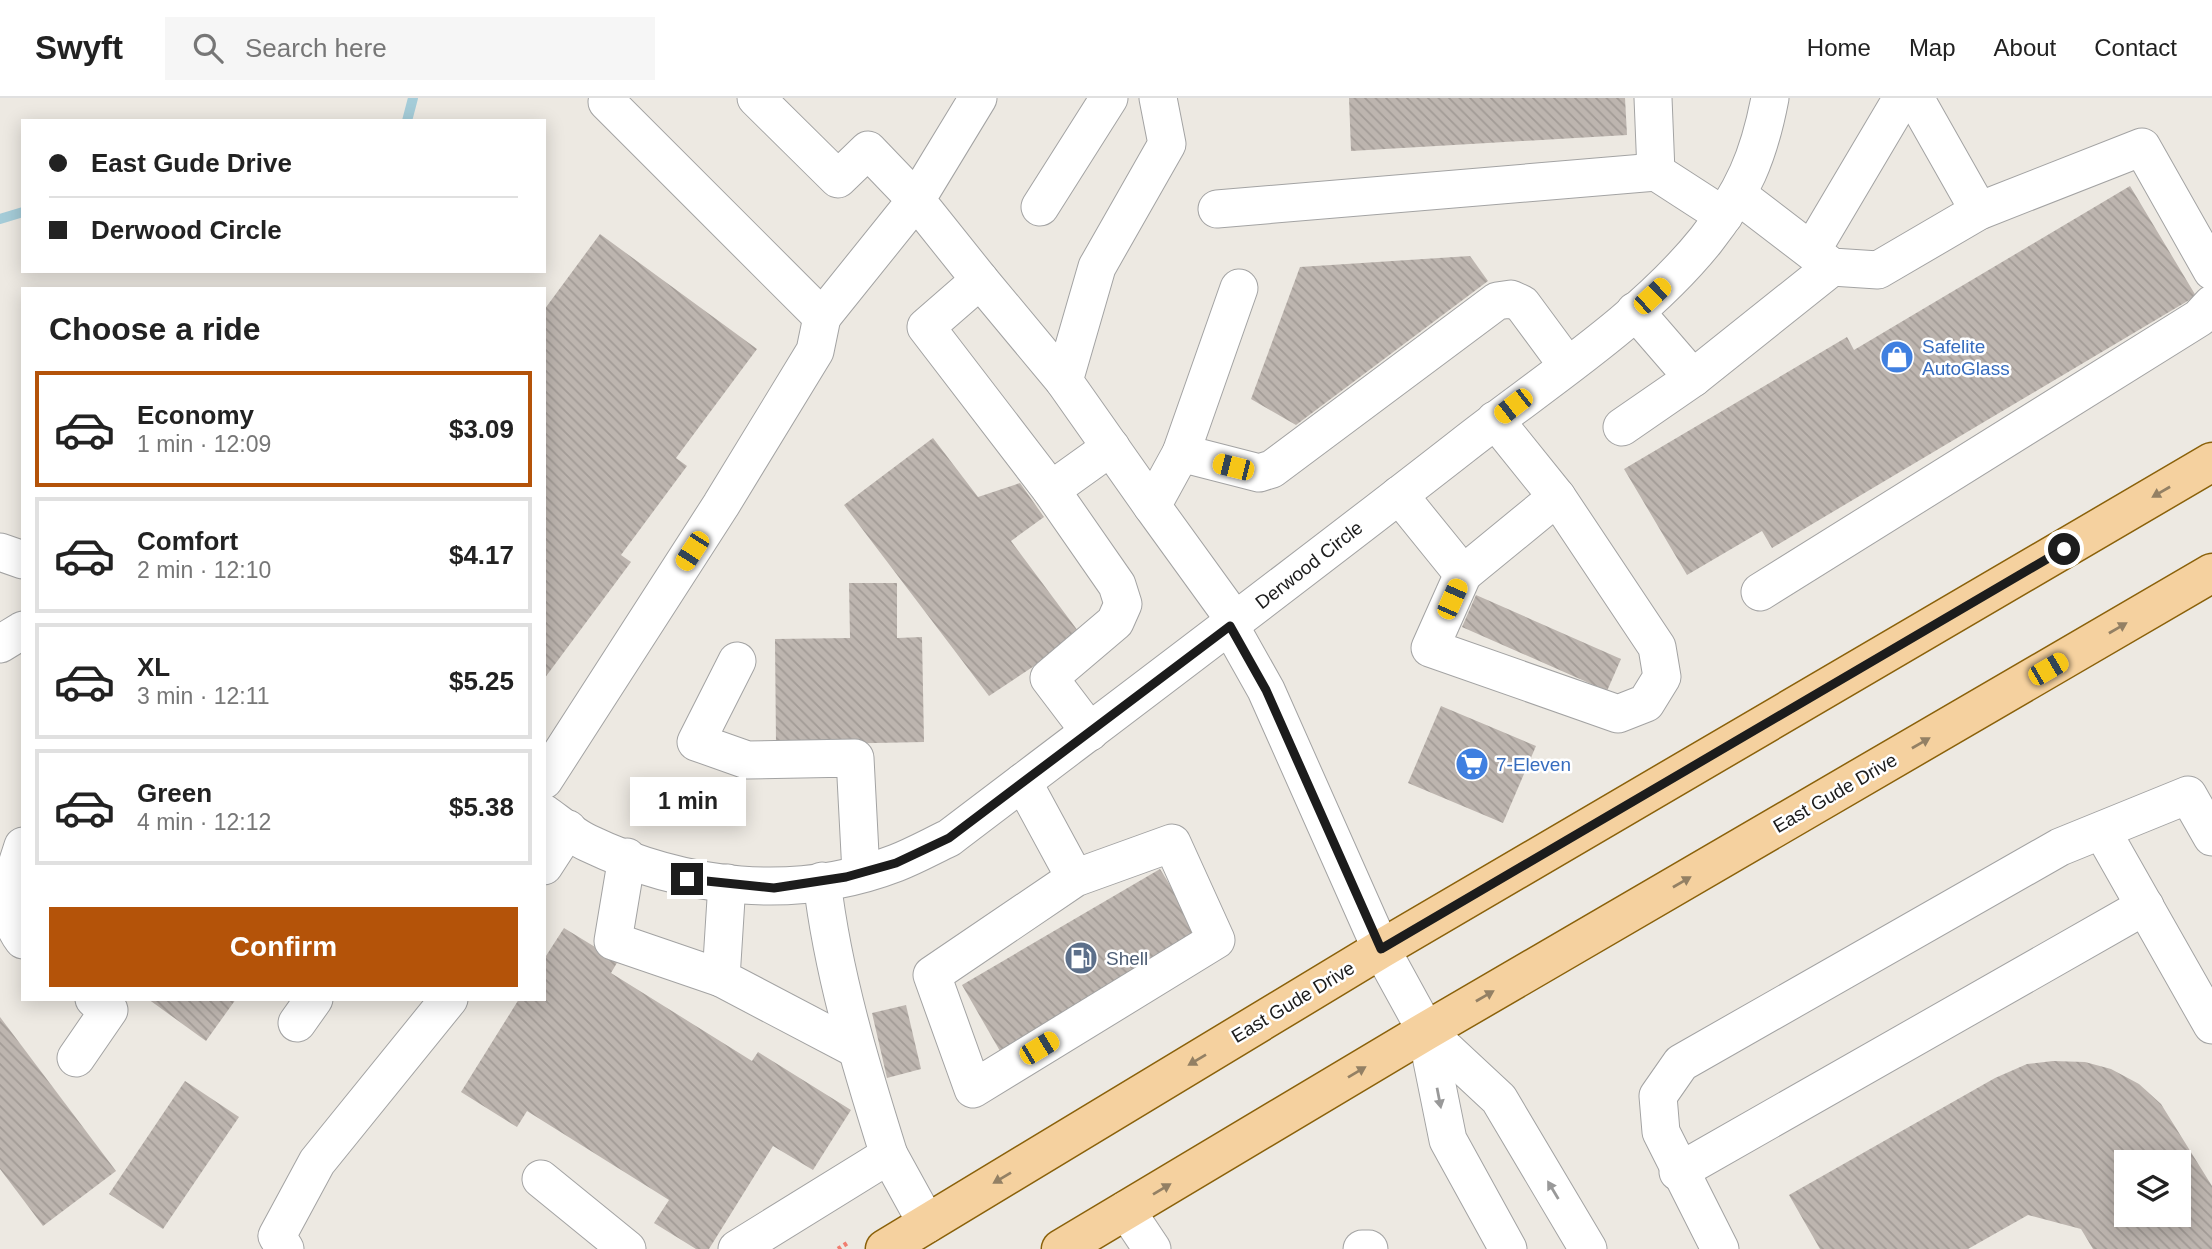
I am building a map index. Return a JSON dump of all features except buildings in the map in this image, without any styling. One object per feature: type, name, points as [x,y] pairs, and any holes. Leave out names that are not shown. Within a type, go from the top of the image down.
[{"type":"main road","name":"East Gude Drive","points":[[884,1249],[1381,949],[2212,462]]},
{"type":"main road","name":"East Gude Drive","points":[[1061,1249],[1426,1031],[2212,573]]},
{"type":"street","points":[[756,98],[838,179],[868,150],[916,200],[1064,381],[1233,624],[1266,690],[1381,949],[1426,1031],[1448,1140],[1508,1249]]},
{"type":"street","points":[[546,777],[721,505],[815,351],[822,317],[916,200],[978,98]]},
{"type":"street","points":[[1040,207],[1109,98]]},
{"type":"street","points":[[1064,381],[1097,267],[1167,144],[1158,98]]},
{"type":"street","points":[[1653,98],[1656,172]]},
{"type":"street","name":"Derwood Circle","points":[[556,821],[587,843],[687,879],[774,888],[862,873],[896,863],[949,838],[1233,624],[1636,311],[1669,280],[1731,205],[1761,144],[1770,98]]},
{"type":"street","points":[[1622,427],[1693,379],[1822,259],[1902,98]]},
{"type":"street","points":[[1915,98],[1979,211]]},
{"type":"street","points":[[607,102],[822,317]]},
{"type":"street","points":[[1217,209],[1656,172],[1731,205],[1822,259],[1878,270],[1979,211],[2142,148],[2212,271]]},
{"type":"street","points":[[979,280],[926,327],[1051,490],[1117,585],[1123,604],[1115,622],[1049,678],[1090,732]]},
{"type":"street","points":[[1152,506],[1181,453],[1239,288]]},
{"type":"street","points":[[1181,453],[1259,473],[1272,469],[1497,301],[1511,299],[1522,304],[1567,365]]},
{"type":"street","points":[[1760,592],[2199,318],[2212,304]]},
{"type":"street","points":[[1636,311],[1693,379]]},
{"type":"street","points":[[1495,420],[1557,497],[1657,647],[1662,677],[1646,703],[1618,714],[1430,649],[1463,574],[1557,497]]},
{"type":"street","points":[[1051,490],[1111,447]]},
{"type":"street","points":[[1399,495],[1463,574]]},
{"type":"street","points":[[0,552],[21,559]]},
{"type":"street","points":[[0,644],[21,630]]},
{"type":"street","points":[[737,661],[696,742],[747,760],[855,758],[862,873]]},
{"type":"street","points":[[1023,782],[1075,878]]},
{"type":"street","points":[[1720,1249],[1678,1171],[1661,1132],[1658,1096],[1681,1063],[2060,847],[2188,795],[2212,837]]},
{"type":"street","points":[[546,858],[556,821]]},
{"type":"street","points":[[2102,831],[2212,1025]]},
{"type":"street","points":[[1172,843],[1216,940],[973,1089],[932,975],[1075,878],[1172,843]]},
{"type":"street","points":[[21,852],[6,901],[15,931],[21,938]]},
{"type":"street","points":[[627,858],[613,941],[720,978],[856,1049]]},
{"type":"street","points":[[822,881],[828,925],[856,1049],[889,1155],[927,1224]]},
{"type":"street","points":[[720,978],[727,883]]},
{"type":"street","points":[[1678,1171],[2145,906]]},
{"type":"street","points":[[76,1058],[109,1010],[97,1001]]},
{"type":"street","points":[[285,1249],[277,1236],[317,1162],[447,1001]]},
{"type":"street","points":[[1426,1031],[1499,1099],[1588,1249]]},
{"type":"street","points":[[737,1249],[889,1155]]},
{"type":"street","points":[[541,1179],[627,1249]]},
{"type":"street","points":[[1126,1210],[1152,1249]]},
{"type":"street","points":[[1362,1249],[1369,1249]]},
{"type":"waterway","points":[[408,119],[413,98]]},
{"type":"waterway","points":[[0,219],[21,213]]},
{"type":"place","name":"Safelite AutoGlass","points":[[1897,357]]},
{"type":"place","name":"7-Eleven","points":[[1472,764]]},
{"type":"place","name":"Shell","points":[[1081,958]]},
{"type":"route","points":[[687,879],[774,888],[846,877],[896,863],[949,838],[1230,626],[1266,690],[1381,949],[2064,549]]}]
